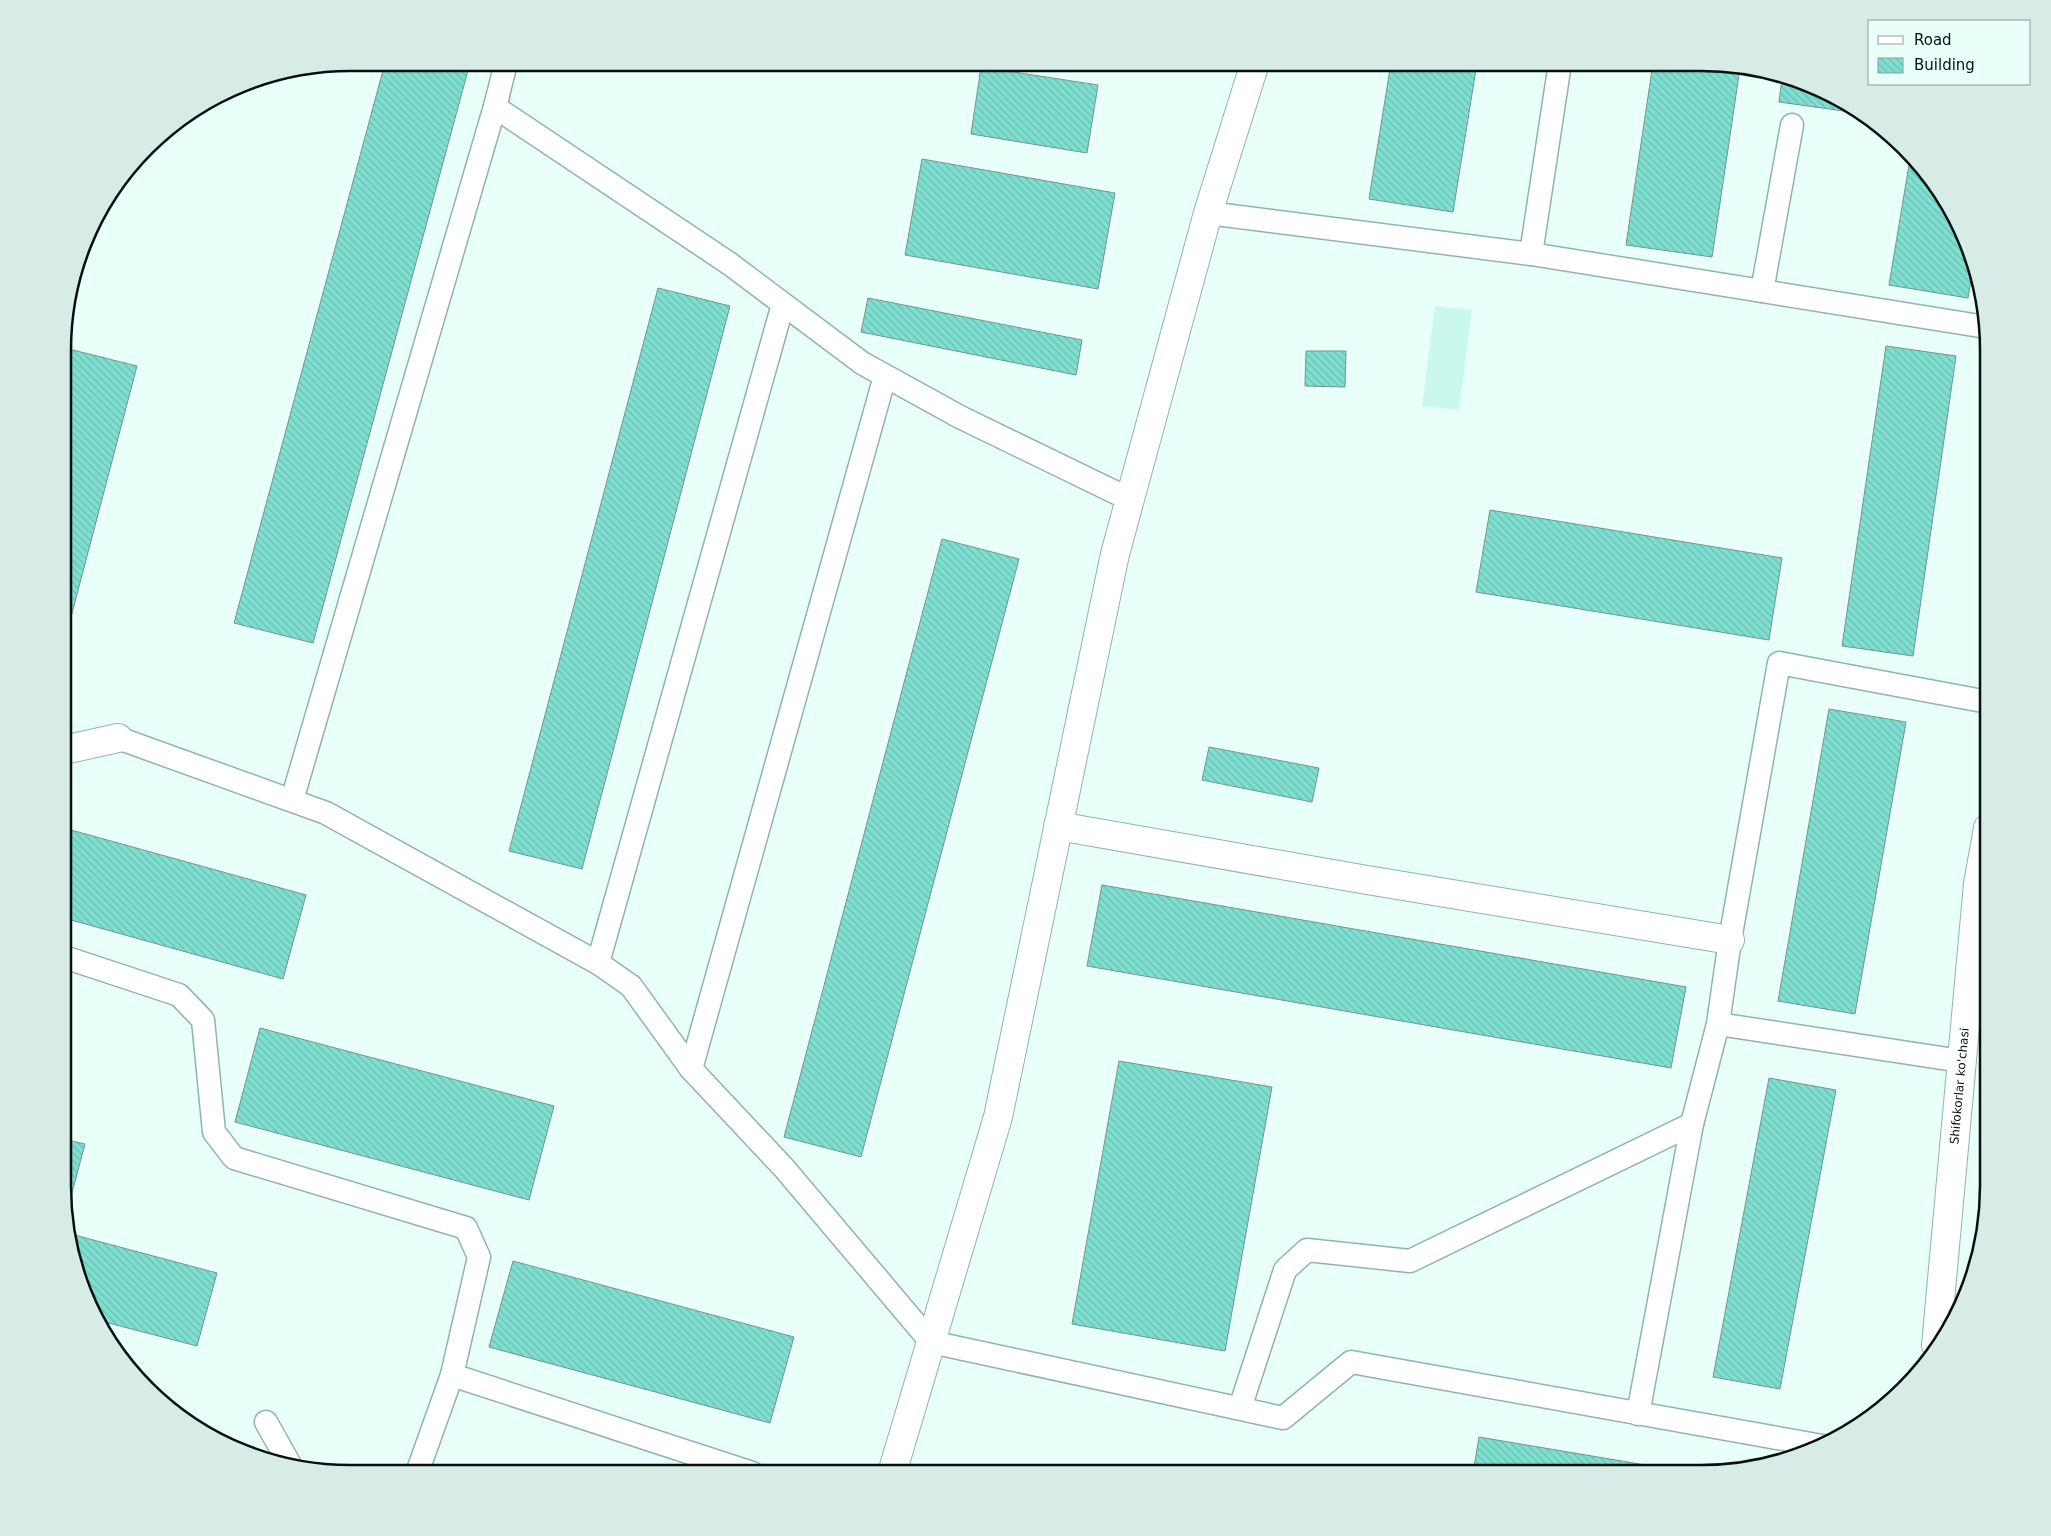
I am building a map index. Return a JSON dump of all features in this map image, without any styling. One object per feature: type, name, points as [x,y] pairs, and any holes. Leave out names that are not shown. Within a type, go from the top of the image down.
[{"type":"street","points":[[894,1465],[998,1117],[1115,554],[1208,213],[1252,71]]},
{"type":"street","points":[[71,748],[118,738]]},
{"type":"street","points":[[1058,826],[1367,880],[1730,940]]},
{"type":"street","name":"Shifokorlar ko'chasi","points":[[1937,1334],[1980,873]]},
{"type":"lane","points":[[504,71],[495,107],[730,264],[862,363],[960,417],[1131,500]]},
{"type":"lane","points":[[1531,254],[1559,71]]},
{"type":"lane","points":[[292,800],[498,96]]},
{"type":"lane","points":[[1762,291],[1792,125]]},
{"type":"lane","points":[[1208,213],[1531,254],[1978,326]]},
{"type":"lane","points":[[598,963],[783,304]]},
{"type":"lane","points":[[691,1069],[885,376]]},
{"type":"lane","points":[[1638,1414],[1692,1124],[1718,1024],[1730,940],[1779,663],[1980,701]]},
{"type":"lane","points":[[118,738],[326,813],[598,963],[631,986],[691,1069],[784,1168],[931,1342],[1283,1418],[1351,1362],[1809,1444]]},
{"type":"lane","points":[[71,959],[178,995],[203,1020],[214,1132],[234,1158],[466,1228],[479,1257],[452,1375],[420,1465]]},
{"type":"lane","points":[[1718,1024],[1961,1061]]},
{"type":"lane","points":[[1240,1408],[1285,1270],[1307,1250],[1410,1261],[1692,1124]]},
{"type":"lane","points":[[452,1375],[728,1465]]},
{"type":"lane","points":[[266,1422],[285,1457]]},
{"type":"shaded area","points":[[1435,306],[1472,310],[1459,410],[1422,406]]},
{"type":"building","points":[[383,71],[468,71],[313,643],[234,623]]},
{"type":"building","points":[[980,71],[1007,71],[1098,85],[1087,153],[971,134]]},
{"type":"building","points":[[1390,71],[1476,71],[1453,212],[1369,199]]},
{"type":"building","points":[[1652,71],[1701,71],[1739,74],[1712,257],[1626,245]]},
{"type":"building","points":[[1781,83],[1808,92],[1843,111],[1779,102]]},
{"type":"building","points":[[922,159],[1115,193],[1098,289],[905,255]]},
{"type":"building","points":[[1909,164],[1933,195],[1951,227],[1959,243],[1971,282],[1968,298],[1889,285]]},
{"type":"building","points":[[658,288],[730,306],[582,869],[509,851]]},
{"type":"building","points":[[868,298],[1082,340],[1076,375],[861,332]]},
{"type":"building","points":[[1886,346],[1956,356],[1913,656],[1842,646]]},
{"type":"building","points":[[71,350],[137,366],[71,617]]},
{"type":"building","points":[[1306,351],[1346,351],[1345,387],[1305,386]]},
{"type":"building","points":[[1490,510],[1782,558],[1769,640],[1476,592]]},
{"type":"building","points":[[942,539],[1019,559],[861,1157],[784,1137]]},
{"type":"building","points":[[1829,709],[1906,722],[1855,1014],[1778,1001]]},
{"type":"building","points":[[1209,747],[1319,768],[1312,802],[1202,780]]},
{"type":"building","points":[[71,830],[306,895],[283,979],[71,920]]},
{"type":"building","points":[[1102,885],[1686,987],[1671,1068],[1087,966]]},
{"type":"building","points":[[260,1028],[554,1106],[529,1200],[235,1122]]},
{"type":"building","points":[[1119,1061],[1272,1087],[1225,1351],[1072,1324]]},
{"type":"building","points":[[1769,1078],[1836,1090],[1780,1389],[1713,1377]]},
{"type":"building","points":[[71,1141],[85,1144],[71,1195]]},
{"type":"building","points":[[76,1235],[217,1273],[197,1346],[108,1323],[92,1293]]},
{"type":"building","points":[[513,1261],[794,1337],[770,1423],[489,1347]]},
{"type":"building","points":[[1479,1437],[1645,1465],[1474,1465]]}]
